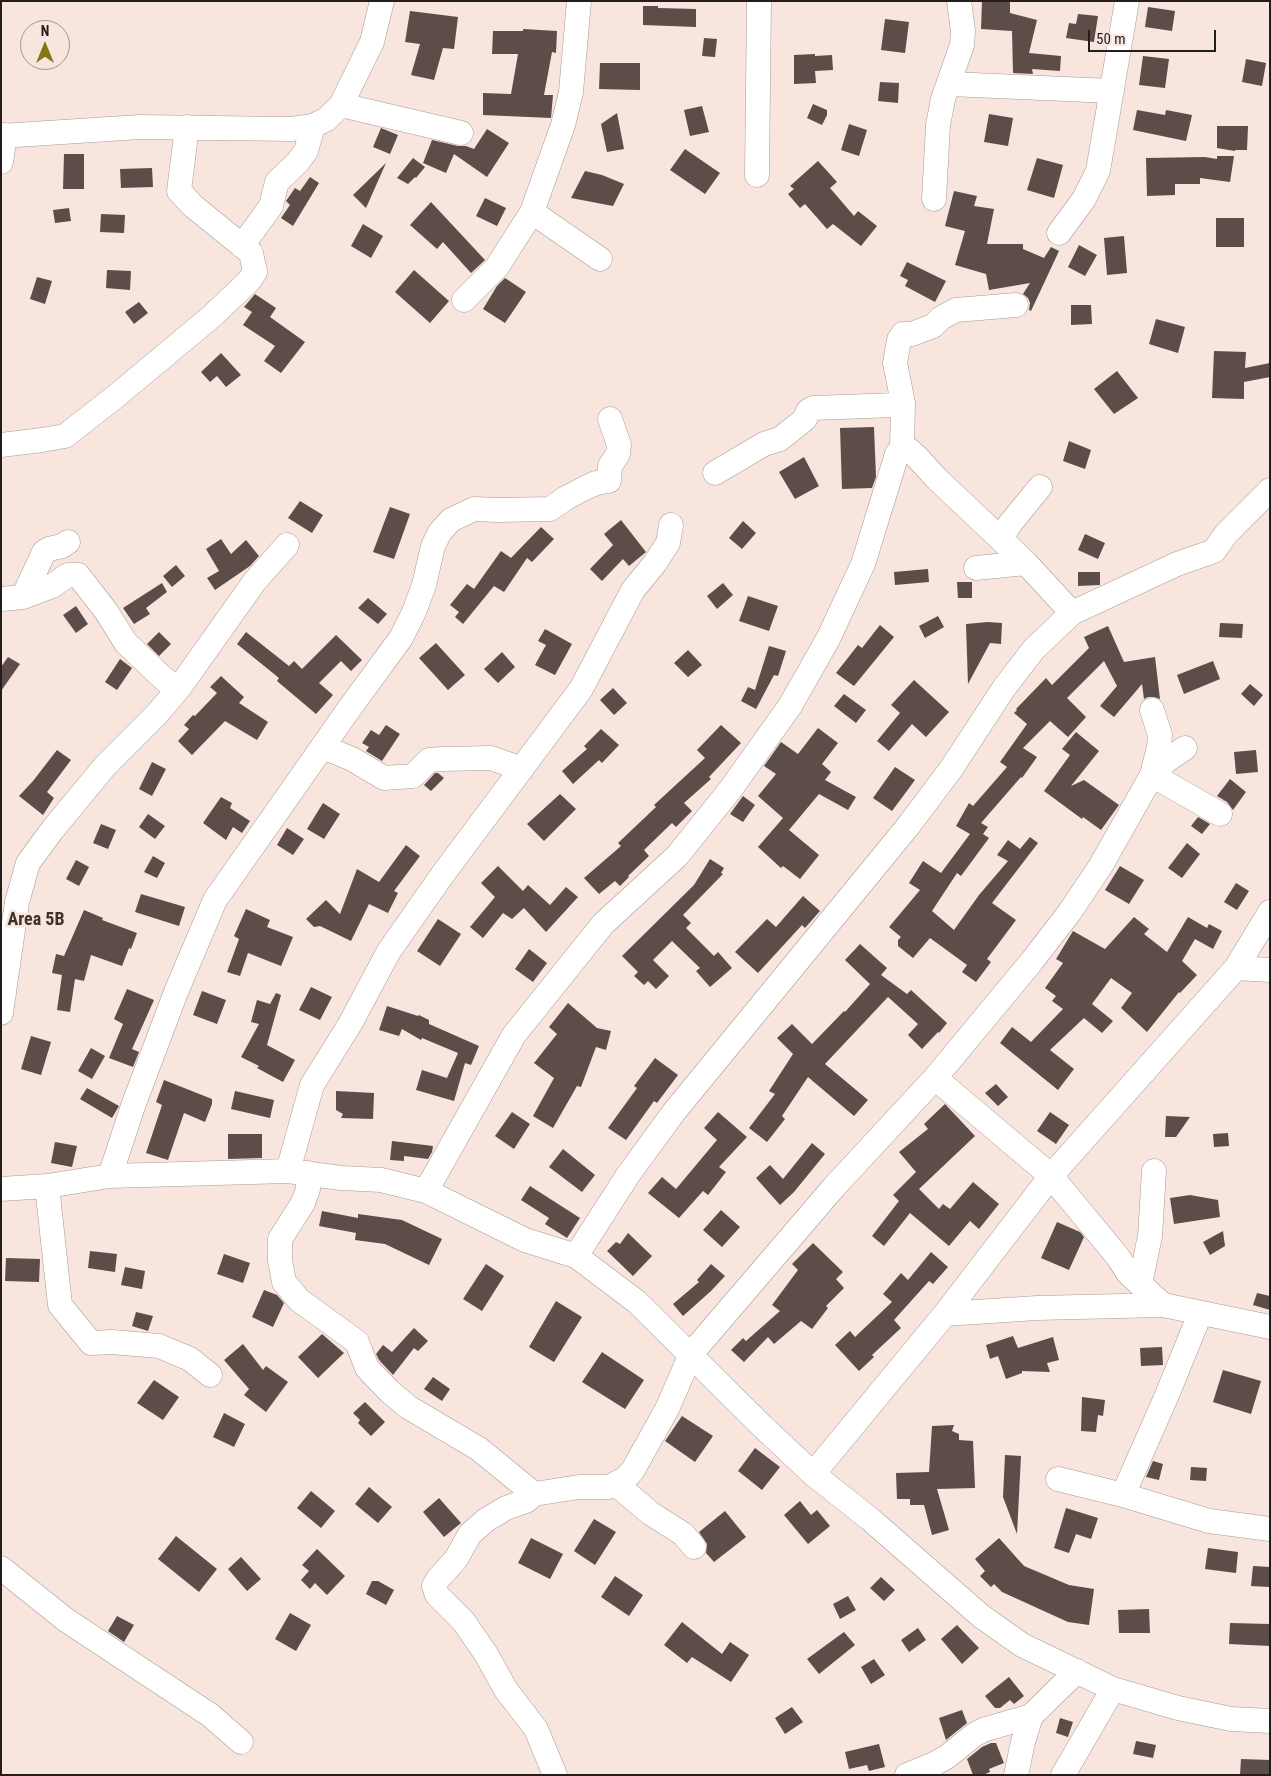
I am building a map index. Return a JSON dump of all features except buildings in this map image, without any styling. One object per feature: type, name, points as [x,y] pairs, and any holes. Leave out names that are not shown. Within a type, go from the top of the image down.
[{"type":"street","points":[[1,162],[3,135],[140,127],[292,129],[313,126],[327,119],[341,105],[372,42],[382,1]]},
{"type":"street","points":[[464,300],[496,267],[532,212],[563,125],[571,92],[579,1]]},
{"type":"street","points":[[757,174],[759,1]]},
{"type":"street","points":[[934,199],[938,125],[962,45],[963,31],[958,1]]},
{"type":"street","points":[[1059,233],[1084,199],[1098,171],[1127,1]]},
{"type":"street","points":[[949,84],[1112,91]]},
{"type":"street","points":[[341,105],[461,133]]},
{"type":"street","points":[[242,246],[271,206],[278,182],[297,164],[306,151],[313,126]]},
{"type":"street","points":[[1,445],[65,436],[116,397],[211,317],[255,272],[251,253],[193,206],[179,191],[187,127]]},
{"type":"street","points":[[532,212],[600,259]]},
{"type":"street","points":[[426,1192],[514,1035],[602,924],[677,856],[730,790],[790,706],[828,639],[863,564],[897,454],[902,448],[902,403],[895,363],[899,340],[902,334],[912,334],[933,326],[941,318],[956,310],[1016,306]]},
{"type":"street","points":[[715,473],[764,444],[780,439],[804,419],[812,408],[896,405],[902,403]]},
{"type":"street","points":[[110,1176],[133,1106],[176,992],[215,900],[401,638],[414,612],[424,585],[433,546],[440,532],[451,520],[474,509],[550,509],[586,488],[609,481],[610,466],[618,454],[619,445],[610,419]]},
{"type":"street","points":[[902,448],[909,450],[917,457],[937,479],[1026,562],[1072,613]]},
{"type":"street","points":[[1002,540],[1009,525],[1040,487]]},
{"type":"street","points":[[576,1256],[628,1175],[674,1112],[909,825],[951,769],[1004,688],[1034,649],[1072,613],[1177,564],[1214,551],[1226,534],[1270,490]]},
{"type":"street","points":[[534,1494],[479,1448],[408,1407],[367,1368],[357,1342],[299,1300],[284,1282],[280,1260],[280,1239],[303,1203],[308,1189],[298,1172],[312,1085],[350,1024],[390,951],[443,874],[581,689],[633,590],[655,563],[668,543],[671,525]]},
{"type":"street","points":[[12,598],[44,552],[68,542]]},
{"type":"street","points":[[1,1013],[8,914],[17,902],[28,863],[104,766],[158,714],[179,688],[255,581],[287,545]]},
{"type":"street","points":[[976,568],[1026,562]]},
{"type":"street","points":[[12,598],[52,586],[68,575],[78,575],[106,611],[126,643],[165,680],[179,688]]},
{"type":"street","points":[[555,1775],[536,1729],[506,1690],[486,1654],[464,1622],[437,1595],[434,1586],[456,1558],[470,1534],[486,1520],[506,1508],[526,1501],[534,1494],[579,1487],[609,1487],[616,1484],[633,1470],[667,1409],[691,1354],[834,1187],[935,1078],[1069,914],[1100,867],[1152,775],[1160,735],[1152,710]]},
{"type":"street","points":[[323,747],[352,759],[384,778],[413,776],[429,760],[442,759],[491,758],[522,769]]},
{"type":"street","points":[[1152,775],[1185,748]]},
{"type":"street","points":[[1152,775],[1220,814]]},
{"type":"street","points":[[813,1474],[945,1314],[1051,1176],[1236,968],[1270,912]]},
{"type":"street","points":[[1236,968],[1270,970]]},
{"type":"street","points":[[935,1078],[1051,1176],[1118,1257],[1128,1273],[1163,1305]]},
{"type":"street","points":[[1140,1284],[1150,1236],[1154,1171]]},
{"type":"street","points":[[1,1189],[47,1186],[110,1176],[298,1172],[341,1178],[381,1180],[426,1192],[525,1240],[576,1256],[637,1302],[813,1474],[870,1519],[981,1616],[1022,1645],[1113,1689],[1178,1708],[1231,1719],[1270,1721]]},
{"type":"street","points":[[47,1186],[60,1305],[90,1343],[112,1342],[159,1346],[190,1359],[210,1375]]},
{"type":"street","points":[[945,1314],[1037,1308],[1163,1305],[1270,1327]]},
{"type":"street","points":[[1123,1495],[1168,1395],[1200,1314]]},
{"type":"street","points":[[1058,1479],[1123,1495],[1209,1521],[1270,1529]]},
{"type":"street","points":[[616,1484],[650,1514],[683,1534],[694,1547]]},
{"type":"street","points":[[1,1568],[66,1620],[210,1715],[241,1742]]},
{"type":"street","points":[[907,1775],[948,1756],[974,1734],[1031,1716],[1077,1671]]},
{"type":"street","points":[[1063,1775],[1113,1689]]},
{"type":"street","points":[[1016,1775],[1031,1716]]},
{"type":"district","name":"Area 5B","points":[[36,920]]}]
